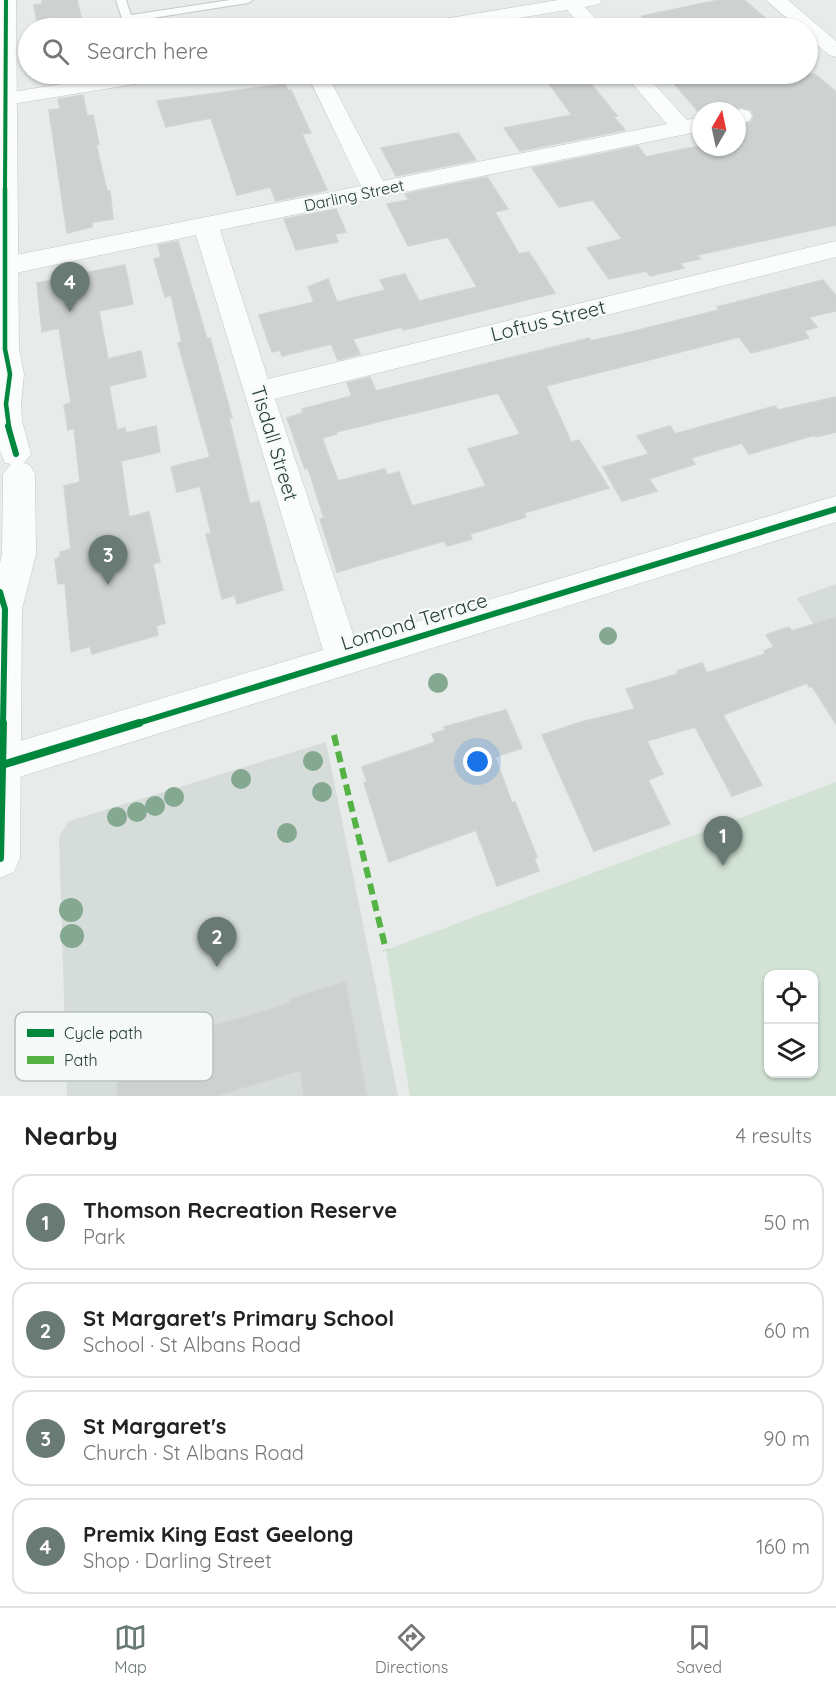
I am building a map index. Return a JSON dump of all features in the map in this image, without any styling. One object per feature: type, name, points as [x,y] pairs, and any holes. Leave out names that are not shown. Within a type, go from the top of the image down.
[{"type":"street","points":[[486,18],[592,0]]},
{"type":"street","points":[[776,0],[797,18]]},
{"type":"street","points":[[0,858],[3,601],[19,554],[12,456],[7,421],[10,374],[3,363],[3,303],[6,267],[2,184],[4,4]]},
{"type":"street","points":[[572,4],[585,18]]},
{"type":"street","points":[[818,36],[836,51]]},
{"type":"street","points":[[4,87],[37,84]]},
{"type":"street","points":[[322,84],[376,191]]},
{"type":"street","points":[[645,84],[692,126]]},
{"type":"street","name":"Darling Street","points":[[6,267],[692,126]]},
{"type":"street","name":"Tisdall Street","points":[[206,226],[344,660]]},
{"type":"street","name":"Loftus Street","points":[[259,392],[836,249]]},
{"type":"street","points":[[0,501],[14,485],[12,456]]},
{"type":"street","name":"Lomond Terrace","points":[[2,765],[836,509]]},
{"type":"lane","points":[[121,0],[126,18]]},
{"type":"lane","points":[[158,18],[248,0]]},
{"type":"shaded area","points":[[836,584],[836,660],[797,598]]},
{"type":"shaded area","points":[[326,742],[398,1096],[67,1096],[67,1081],[213,1081],[213,1012],[64,1012],[59,837],[69,821]]},
{"type":"green space","points":[[836,782],[836,1096],[410,1096],[386,950]]},
{"type":"building","points":[[42,0],[77,0],[81,18],[36,18],[34,5],[42,4]]},
{"type":"building","points":[[719,0],[744,0],[765,18],[642,18],[642,16]]},
{"type":"building","points":[[818,77],[836,92],[836,225],[697,255],[700,259],[680,263],[684,268],[650,276],[646,271],[609,279],[587,248],[622,239],[593,200],[559,207],[532,168],[638,146],[646,157],[692,147],[692,156],[746,156],[746,123],[751,122],[754,117],[751,110],[746,109],[746,102],[692,102],[692,104],[675,84],[818,84]]},
{"type":"building","points":[[285,84],[288,90],[291,90],[311,133],[302,134],[327,190],[276,201],[270,187],[237,195],[211,118],[166,127],[157,101]]},
{"type":"building","points":[[549,84],[591,84],[617,116],[614,117],[625,130],[520,151],[504,128],[572,115]]},
{"type":"building","points":[[83,95],[87,116],[93,115],[99,144],[96,144],[107,191],[110,191],[113,219],[92,222],[92,227],[67,233],[49,110],[60,109],[58,99]]},
{"type":"building","points":[[458,133],[476,160],[396,176],[381,148]]},
{"type":"building","points":[[487,177],[508,209],[495,212],[519,254],[529,252],[555,293],[403,330],[402,327],[353,339],[360,354],[338,360],[331,344],[282,356],[280,350],[272,352],[259,315],[314,302],[308,287],[328,279],[337,302],[385,290],[380,280],[405,274],[419,301],[477,287],[448,237],[408,246],[387,204],[409,200],[405,194]]},
{"type":"building","points":[[336,209],[346,232],[335,234],[338,242],[296,250],[284,219]]},
{"type":"building","points":[[178,241],[207,339],[210,338],[232,418],[229,418],[250,504],[259,501],[283,590],[237,604],[235,595],[222,599],[206,534],[211,533],[200,486],[177,492],[171,467],[210,457],[178,343],[182,342],[171,295],[165,297],[154,259],[161,257],[158,245]]},
{"type":"building","points":[[125,265],[133,304],[99,311],[108,359],[141,351],[146,377],[109,386],[117,430],[125,428],[126,433],[156,426],[160,452],[121,461],[129,517],[149,512],[160,562],[153,564],[165,623],[156,626],[158,635],[92,654],[90,646],[71,652],[65,583],[58,584],[55,559],[60,557],[60,552],[71,549],[64,486],[80,482],[74,428],[68,430],[64,405],[71,403],[59,328],[42,332],[37,283]]},
{"type":"building","points":[[823,280],[836,296],[836,311],[809,317],[817,327],[804,331],[809,338],[751,353],[739,337],[546,386],[571,442],[579,440],[609,488],[524,513],[526,517],[470,534],[472,539],[447,546],[444,541],[337,572],[320,519],[324,518],[308,468],[305,469],[287,418],[303,413],[302,409],[352,396],[347,383],[370,377],[376,391],[589,338],[591,341],[639,330],[719,310],[717,307]],"holes":[[[498,393],[520,434],[468,449],[486,486],[412,506],[399,472],[387,475],[385,469],[338,481],[322,438],[337,434],[336,432]]]},
{"type":"building","points":[[836,397],[836,432],[816,437],[815,435],[749,454],[742,443],[691,458],[695,464],[649,479],[657,491],[622,501],[603,467],[649,454],[637,436],[670,426],[675,434],[775,406],[778,410]]},
{"type":"building","points":[[836,617],[836,724],[812,686],[809,687],[807,683],[723,715],[762,785],[732,796],[695,727],[647,741],[663,774],[648,780],[670,824],[594,851],[542,735],[581,722],[635,709],[626,689],[678,674],[677,671],[702,663],[707,673],[765,654],[764,651],[774,647],[766,635],[789,627],[792,631]]},
{"type":"building","points":[[506,710],[522,748],[495,757],[512,803],[515,802],[537,857],[534,858],[539,871],[497,886],[476,830],[389,862],[364,783],[367,782],[362,767],[435,742],[432,734],[445,730],[444,727]]},
{"type":"building","points":[[345,982],[367,1096],[304,1096],[300,1070],[217,1096],[118,1096],[117,1081],[213,1081],[213,1026],[291,1003],[290,999]]},
{"type":"marked path","points":[[334,735],[386,950]]},
{"type":"cycle path","points":[[6,0],[5,349],[10,374],[6,404],[7,421],[16,454]]},
{"type":"cycle path","points":[[2,765],[836,509]]},
{"type":"cycle path","points":[[0,592],[5,609],[0,858]]},
{"type":"place","name":"Premix King East Geelong","points":[[70,312]]},
{"type":"place","name":"St Margaret's","points":[[108,585]]},
{"type":"place","name":"Thomson Recreation Reserve","points":[[723,866]]},
{"type":"place","name":"St Margaret's Primary School","points":[[217,967]]}]
